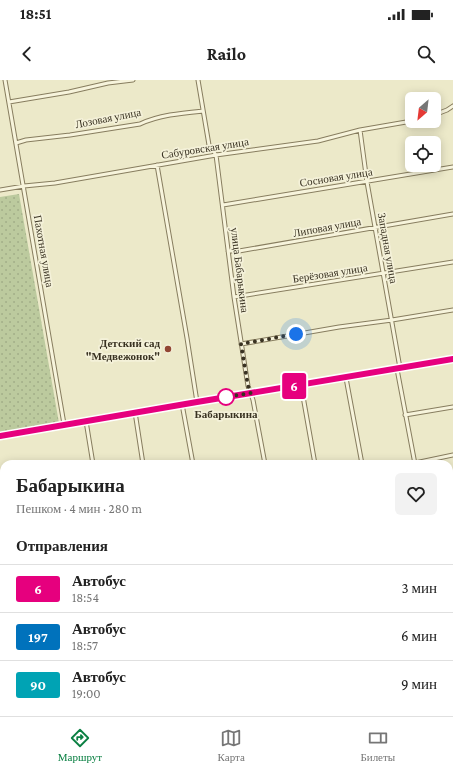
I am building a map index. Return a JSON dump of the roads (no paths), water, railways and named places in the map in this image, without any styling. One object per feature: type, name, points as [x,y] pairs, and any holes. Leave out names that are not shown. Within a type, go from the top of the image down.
[{"type":"street","name":"Пахотная улица","points":[[5,80],[64,424]]},
{"type":"street","points":[[9,102],[69,92],[108,83],[133,80]]},
{"type":"street","name":"улица Бабарыкина","points":[[198,80],[209,145],[216,155],[241,344],[248,386],[253,400],[264,460]]},
{"type":"street","points":[[441,112],[453,106]]},
{"type":"street","name":"Лозовая улица","points":[[16,143],[26,140],[140,124],[150,119],[203,111]]},
{"type":"street","name":"Сабуровская улица","points":[[0,190],[56,183],[216,155],[318,141],[360,130],[405,122]]},
{"type":"street","name":"Западная улица","points":[[360,130],[367,182],[392,320],[405,414],[414,460]]},
{"type":"street","points":[[157,165],[197,402]]},
{"type":"street","name":"Сосновая улица","points":[[223,205],[453,167]]},
{"type":"street","name":"Липовая улица","points":[[228,251],[239,251],[453,214]]},
{"type":"street","name":"Берёзовая улица","points":[[234,298],[453,262]]},
{"type":"street","points":[[241,344],[339,327],[453,310]]},
{"type":"street","points":[[0,436],[453,359]]},
{"type":"street","points":[[346,378],[361,460]]},
{"type":"street","points":[[301,385],[314,460]]},
{"type":"street","points":[[182,404],[192,460]]},
{"type":"street","points":[[405,414],[453,407]]},
{"type":"street","points":[[135,412],[142,460]]},
{"type":"street","points":[[86,421],[92,460]]},
{"type":"street","points":[[429,460],[453,455]]},
{"type":"place","name":"Детский сад \"Медвежонок\"","points":[[168,349]]},
{"type":"place","name":"Бабарыкина","points":[[226,397]]}]
